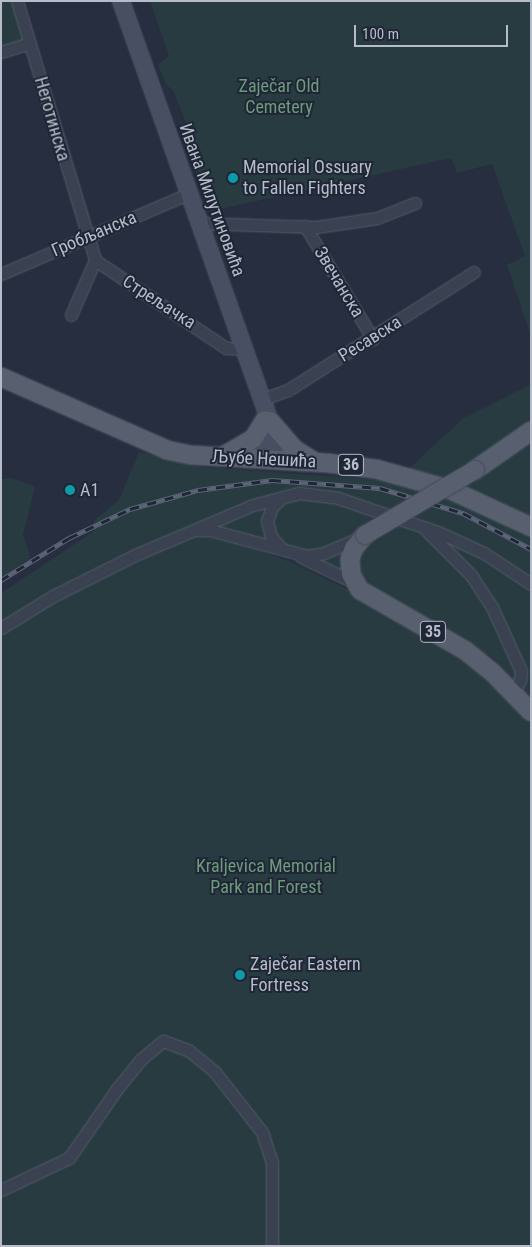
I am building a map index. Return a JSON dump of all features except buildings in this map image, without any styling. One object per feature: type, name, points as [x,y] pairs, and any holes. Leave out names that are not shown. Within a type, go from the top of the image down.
[{"type":"main road","name":"Љубе Нешића","points":[[1,378],[146,443],[178,452],[365,467],[420,480],[468,496],[531,527]]},
{"type":"main road","points":[[222,457],[253,439],[266,413],[294,449],[315,462]]},
{"type":"main road","points":[[355,583],[350,559],[354,548],[365,535],[437,495],[531,431]]},
{"type":"main road","name":"35","points":[[355,583],[366,596],[466,651],[512,692],[531,712]]},
{"type":"street","name":"Неготинска","points":[[17,1],[87,236]]},
{"type":"street","name":"Ивана Милутиновића","points":[[121,1],[266,413],[262,444],[269,459]]},
{"type":"street","points":[[1,52],[30,43]]},
{"type":"street","name":"Гробљанска","points":[[1,274],[188,194]]},
{"type":"street","points":[[198,223],[305,226],[377,218],[415,203]]},
{"type":"street","name":"Звечанска","points":[[305,226],[373,339]]},
{"type":"street","points":[[71,315],[95,260],[87,236]]},
{"type":"street","name":"Стрељачка","points":[[95,260],[226,348],[245,349]]},
{"type":"street","name":"Ресавска","points":[[266,413],[288,390],[373,339],[474,272]]},
{"type":"street","points":[[1,628],[86,578],[191,530],[253,505],[285,496],[307,493],[329,496],[421,525],[484,553],[531,584]]},
{"type":"street","points":[[285,496],[272,507],[267,527],[275,544],[290,553],[355,583]]},
{"type":"street","points":[[421,525],[457,560],[492,607],[521,671],[520,681],[512,692]]},
{"type":"street","points":[[191,530],[210,530],[290,553],[318,555],[365,535]]},
{"type":"street","points":[[1,1190],[69,1158],[116,1090],[140,1060],[163,1041],[188,1050],[214,1072],[262,1132],[272,1162],[272,1246]]},
{"type":"green space","points":[[1,1],[13,1],[26,41],[1,49]]},
{"type":"green space","name":"Zaječar Old Cemetery","points":[[150,1],[531,1],[531,337],[507,265],[525,256],[492,164],[457,173],[451,158],[211,211],[186,137],[191,135],[173,90],[166,85],[158,65],[169,56]]},
{"type":"green space","name":"Kraljevica Memorial Park and Forest","points":[[531,384],[531,699],[493,658],[260,539],[197,535],[230,540],[291,562],[347,589],[465,660],[531,725],[531,1246],[1,1246],[1,593],[94,531],[94,520],[119,500],[139,452],[203,467],[396,481],[462,419]]},
{"type":"green space","points":[[12,478],[35,487],[23,535],[31,558],[1,578],[1,479]]},
{"type":"railway","points":[[1,580],[69,538],[130,509],[198,490],[272,480],[380,488],[463,513],[531,549]]},
{"type":"place","name":"Memorial Ossuary to Fallen Fighters","points":[[233,178]]},
{"type":"place","name":"A1","points":[[70,490]]},
{"type":"place","name":"Zaječar Eastern Fortress","points":[[240,975]]}]
